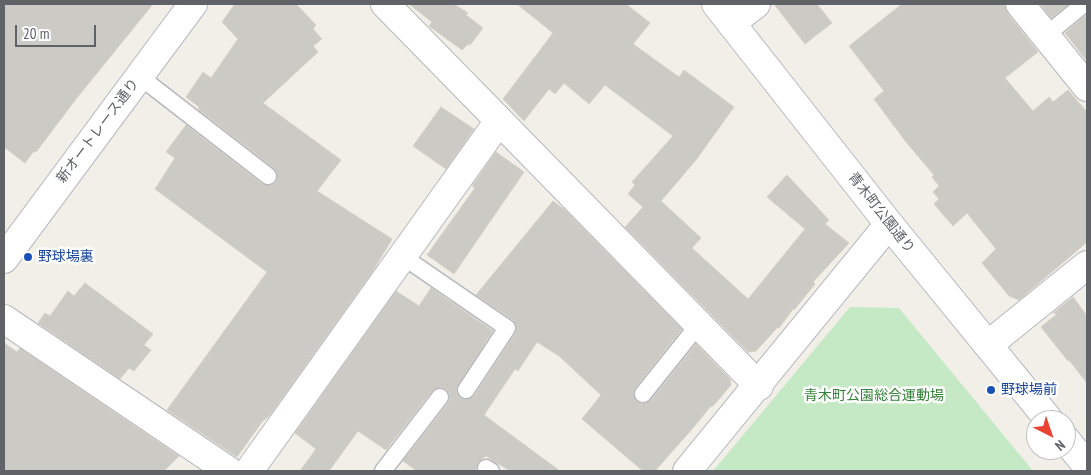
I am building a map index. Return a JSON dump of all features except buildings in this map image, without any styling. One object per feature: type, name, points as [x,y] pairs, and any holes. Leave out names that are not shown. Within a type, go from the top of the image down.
[{"type":"street","name":"新オートレース通り","points":[[4,259],[192,4]]},
{"type":"street","points":[[385,4],[758,386]]},
{"type":"street","points":[[724,13],[756,4]]},
{"type":"street","points":[[1020,4],[1045,36],[1082,72]]},
{"type":"street","name":"青木町公園通り","points":[[724,13],[889,224],[1041,410]]},
{"type":"street","points":[[249,471],[499,121]]},
{"type":"street","points":[[687,471],[889,224]]},
{"type":"street","points":[[988,345],[1087,265]]},
{"type":"street","points":[[4,319],[229,471]]},
{"type":"street","points":[[1076,452],[1087,466]]},
{"type":"lane","points":[[1045,36],[1084,4]]},
{"type":"lane","points":[[139,76],[268,176]]},
{"type":"lane","points":[[402,256],[507,328],[466,390]]},
{"type":"lane","points":[[644,394],[699,324]]},
{"type":"lane","points":[[383,471],[440,397]]},
{"type":"green space","name":"青木町公園総合運動場","points":[[850,307],[899,308],[1033,471],[713,471]]},
{"type":"place","name":"野球場裏","points":[[28,257]]},
{"type":"place","name":"野球場前","points":[[991,390]]}]
